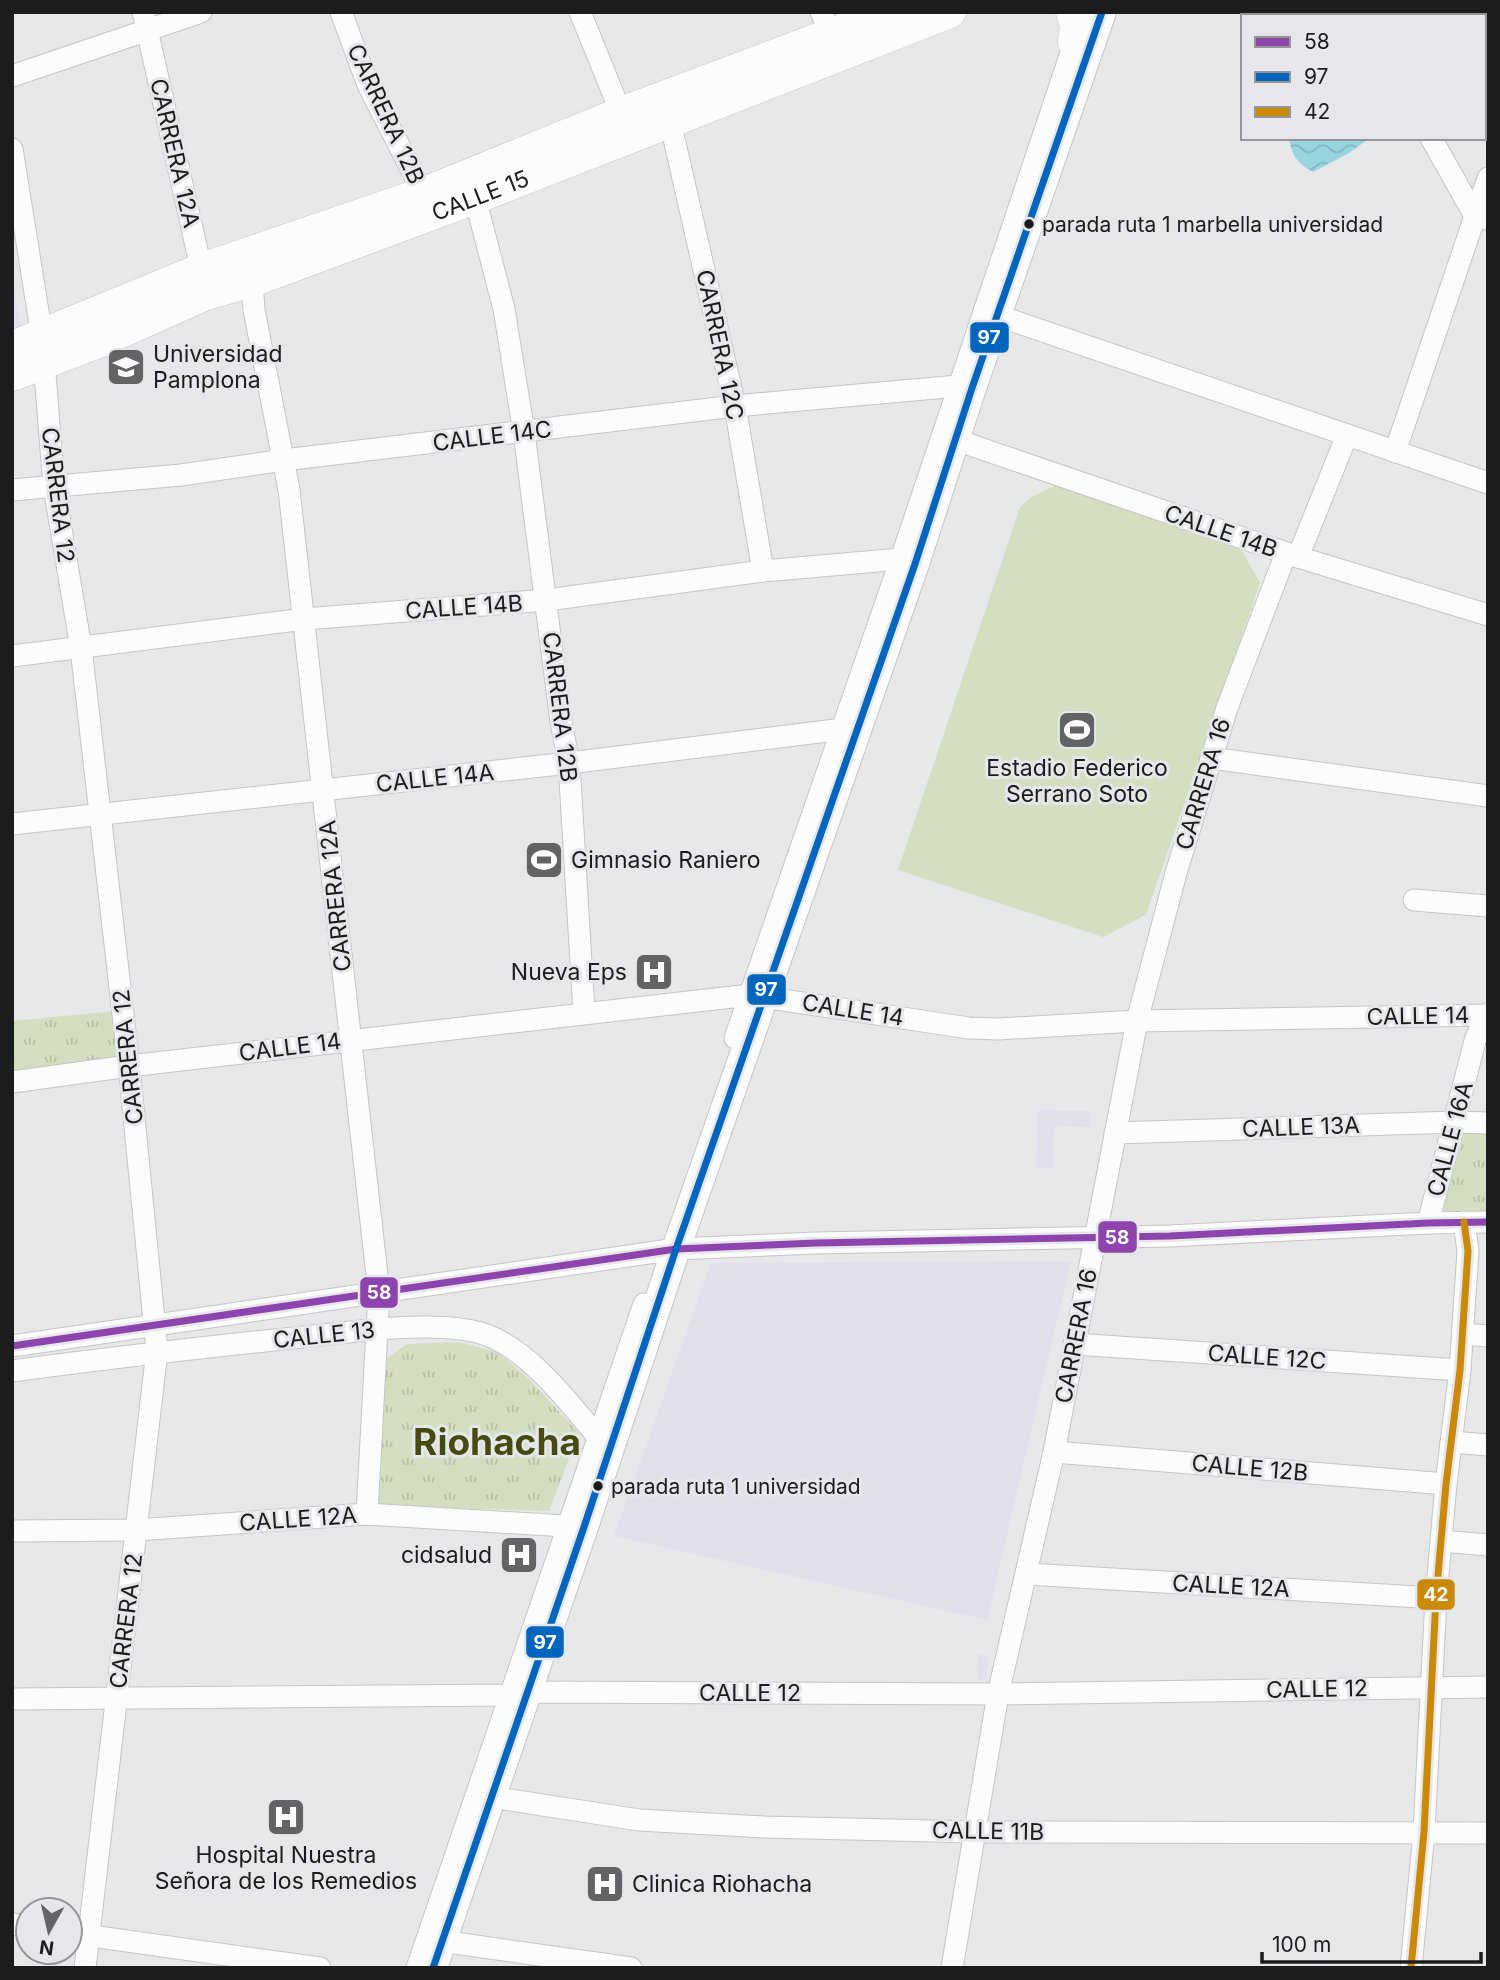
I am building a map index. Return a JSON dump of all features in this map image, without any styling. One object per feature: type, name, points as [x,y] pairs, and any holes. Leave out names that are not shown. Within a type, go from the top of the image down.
[{"type":"highway","name":"CALLE 15","points":[[204,281],[252,281],[826,23],[890,12]]},
{"type":"highway","name":"CALLE 15","points":[[12,375],[42,350],[204,281],[429,203],[475,198],[950,12]]},
{"type":"highway","name":"CALLE 15","points":[[12,347],[42,350]]},
{"type":"main road","points":[[437,1955],[491,1797],[518,1694],[669,1251],[908,561],[956,440],[965,387],[1102,12]]},
{"type":"street","points":[[12,76],[145,22],[201,12]]},
{"type":"street","name":"CARRERA 12B","points":[[341,12],[368,85],[429,203]]},
{"type":"street","points":[[580,12],[621,113]]},
{"type":"street","points":[[1085,12],[1073,27],[991,314],[1488,483]]},
{"type":"street","name":"CARRERA 12A","points":[[145,22],[204,281]]},
{"type":"street","name":"CARRERA 12C","points":[[670,121],[735,406],[763,570]]},
{"type":"street","points":[[1433,140],[1481,218]]},
{"type":"street","name":"CARRERA 12","points":[[12,149],[42,350],[54,487],[81,648],[129,1066],[157,1351],[117,1697],[84,1904]]},
{"type":"street","points":[[1395,452],[1481,218],[1488,178]]},
{"type":"street","name":"CARRERA 12B","points":[[475,198],[504,309],[524,433],[569,763],[584,1012]]},
{"type":"street","name":"CARRERA 12A","points":[[252,281],[254,310],[284,460],[304,619],[379,1293],[367,1514]]},
{"type":"street","points":[[908,561],[965,387]]},
{"type":"street","name":"CALLE 14C","points":[[12,490],[181,475],[284,460],[735,406],[965,387]]},
{"type":"street","name":"CARRERA 16","points":[[952,1968],[998,1694],[1054,1452],[1137,1021],[1176,873],[1227,708],[1347,435]]},
{"type":"street","name":"CALLE 14B","points":[[956,440],[1292,555],[1488,615]]},
{"type":"street","name":"CALLE 14B","points":[[12,656],[304,619],[547,600],[763,570],[908,561]]},
{"type":"street","name":"CALLE 14A","points":[[12,824],[849,731]]},
{"type":"street","points":[[1211,758],[1488,796]]},
{"type":"street","points":[[1414,900],[1488,906]]},
{"type":"street","name":"CALLE 14","points":[[12,1082],[584,1012],[758,995],[969,1028],[998,1029],[1137,1021],[1486,1015]]},
{"type":"street","name":"CALLE 16A","points":[[1429,1223],[1475,1041],[1486,1015]]},
{"type":"street","name":"CALLE 13A","points":[[1115,1133],[1488,1123]]},
{"type":"street","points":[[1412,1968],[1424,1832],[1436,1598],[1463,1334],[1468,1251],[1464,1222]]},
{"type":"street","name":"CALLE 13","points":[[12,1346],[669,1251],[816,1242],[1170,1236],[1488,1222]]},
{"type":"street","points":[[576,1527],[597,1436],[669,1251]]},
{"type":"street","name":"CALLE 13","points":[[12,1371],[157,1351],[377,1329],[463,1330],[484,1334],[509,1346],[570,1402],[597,1436]]},
{"type":"street","points":[[1463,1334],[1488,1336]]},
{"type":"street","name":"CALLE 12C","points":[[1074,1344],[1460,1370]]},
{"type":"street","points":[[1451,1442],[1488,1445]]},
{"type":"street","name":"CALLE 12B","points":[[1054,1452],[1446,1484]]},
{"type":"street","name":"CALLE 12A","points":[[12,1531],[136,1530],[367,1514],[576,1527]]},
{"type":"street","points":[[1441,1541],[1488,1545]]},
{"type":"street","name":"CALLE 12A","points":[[1027,1574],[1436,1598]]},
{"type":"street","name":"CALLE 12","points":[[12,1699],[518,1694],[998,1694],[1488,1687]]},
{"type":"street","points":[[417,1968],[518,1694]]},
{"type":"street","name":"CALLE 11B","points":[[491,1797],[639,1820],[765,1827],[975,1832],[1488,1833]]},
{"type":"street","points":[[84,1936],[320,1968]]},
{"type":"street","points":[[437,1955],[631,1968]]},
{"type":"shaded area","points":[[12,283],[21,326],[12,329]]},
{"type":"shaded area","points":[[1038,1110],[1090,1111],[1090,1127],[1054,1126],[1053,1169],[1036,1168]]},
{"type":"shaded area","points":[[1071,1261],[987,1620],[614,1536],[711,1263]]},
{"type":"shaded area","points":[[978,1654],[988,1655],[986,1680],[977,1679]]},
{"type":"green space","name":"Estadio Federico Serrano Soto","points":[[1061,483],[1236,540],[1260,583],[1146,915],[1103,937],[898,870],[1020,507],[1031,497]]},
{"type":"green space","points":[[115,1011],[122,1060],[12,1074],[12,1021]]},
{"type":"green space","points":[[1488,1132],[1488,1211],[1440,1212],[1458,1133]]},
{"type":"green space","points":[[458,1342],[497,1352],[528,1378],[579,1433],[549,1511],[376,1506],[382,1362],[407,1344]]},
{"type":"water","points":[[1290,140],[1367,140],[1313,172],[1296,158]]},
{"type":"transit line","name":"97","points":[[433,1968],[676,1249],[915,564],[972,388],[1102,12]]},
{"type":"transit line","name":"42","points":[[1411,1968],[1424,1832],[1436,1598],[1460,1370],[1468,1251],[1464,1222]]},
{"type":"transit line","name":"58","points":[[12,1346],[676,1249],[816,1243],[1170,1236],[1488,1222]]},
{"type":"place","name":"parada ruta 1 marbella universidad","points":[[1029,224]]},
{"type":"place","name":"Universidad Pamplona","points":[[126,367]]},
{"type":"place","name":"Estadio Federico Serrano Soto","points":[[1077,730]]},
{"type":"place","name":"Gimnasio Raniero","points":[[544,860]]},
{"type":"place","name":"Nueva Eps","points":[[654,972]]},
{"type":"place","name":"parada ruta 1 universidad","points":[[598,1486]]},
{"type":"place","name":"cidsalud","points":[[519,1555]]},
{"type":"place","name":"Hospital Nuestra Señora de los Remedios","points":[[286,1817]]},
{"type":"place","name":"Clinica Riohacha","points":[[605,1884]]},
{"type":"district","name":"Riohacha","points":[[497,1442]]}]
